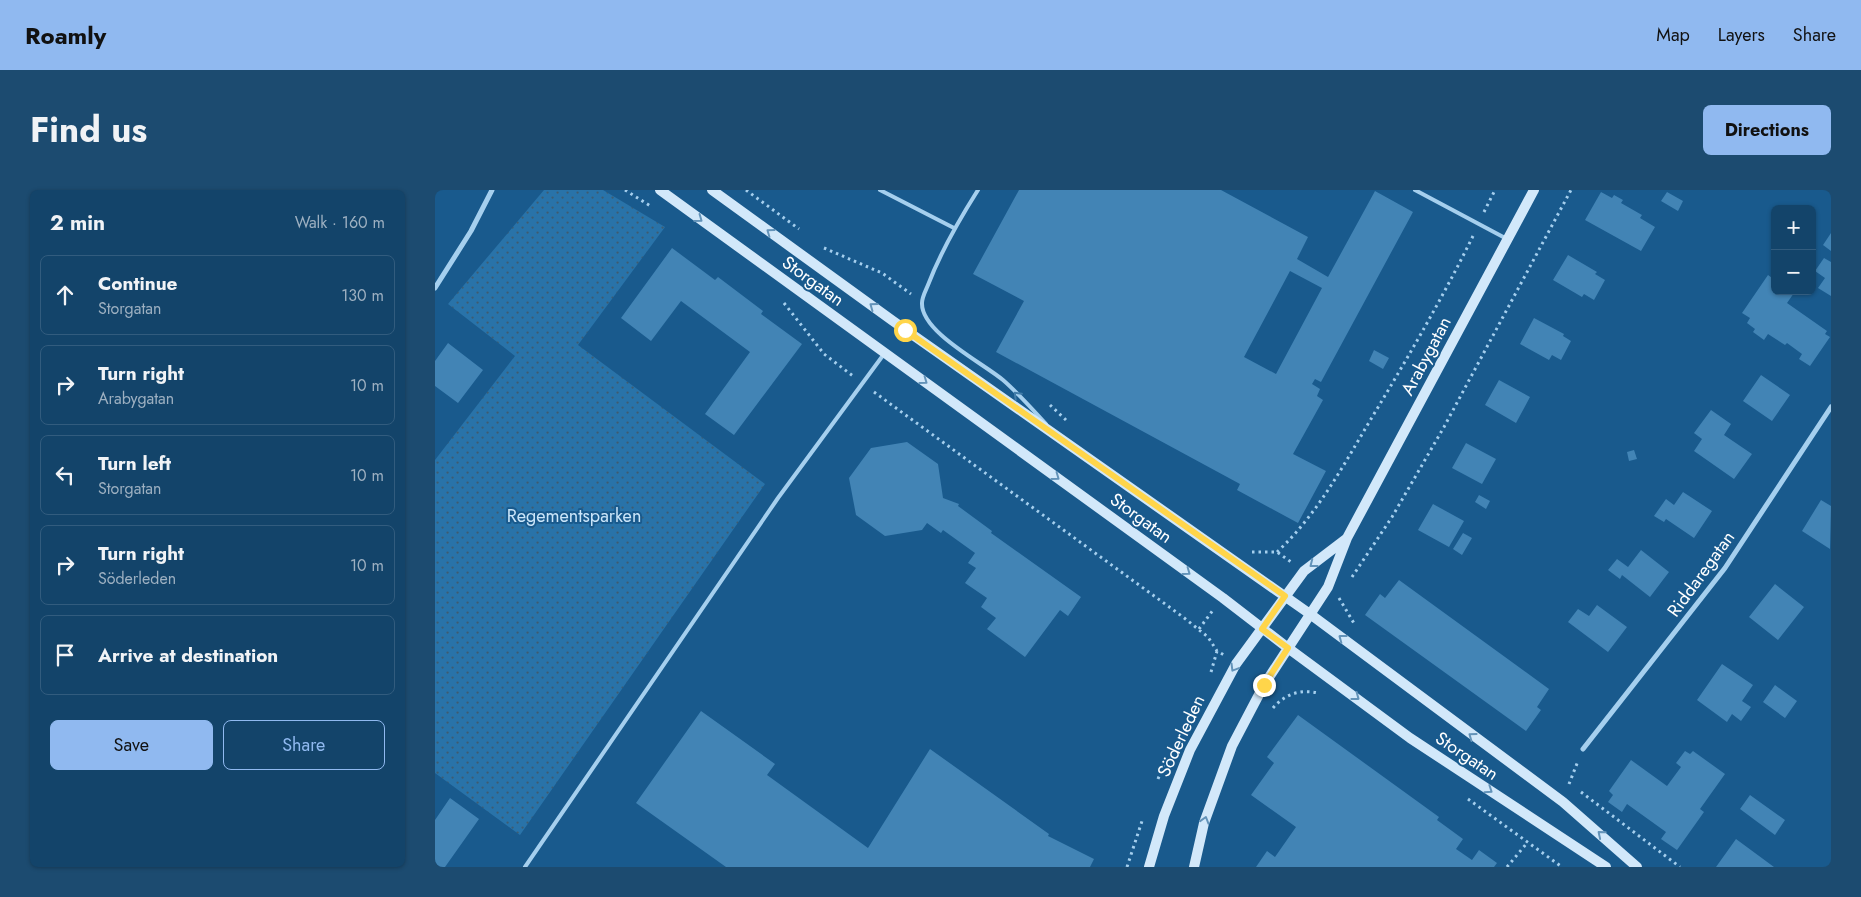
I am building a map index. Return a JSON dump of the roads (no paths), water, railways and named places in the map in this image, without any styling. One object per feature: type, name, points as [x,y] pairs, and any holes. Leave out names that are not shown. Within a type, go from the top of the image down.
[{"type":"main road","name":"Storgatan","points":[[659,190],[1215,592],[1410,738],[1607,867]]},
{"type":"main road","name":"Storgatan","points":[[712,190],[1064,442],[1310,614],[1563,802],[1637,867]]},
{"type":"main road","name":"Arabygatan","points":[[1288,648],[1328,587],[1347,538],[1534,190]]},
{"type":"main road","name":"Arabygatan","points":[[1262,629],[1304,571],[1347,538]]},
{"type":"main road","name":"Söderleden","points":[[1149,867],[1164,816],[1201,728],[1236,664],[1262,629]]},
{"type":"main road","points":[[1194,867],[1204,823],[1232,746],[1264,685],[1288,648]]},
{"type":"street","points":[[435,288],[471,231],[493,190]]},
{"type":"street","name":"Riddaregatan","points":[[1583,749],[1725,568],[1831,407]]},
{"type":"lane","points":[[880,190],[954,228]]},
{"type":"lane","points":[[978,190],[954,228],[931,278],[922,302],[925,315],[933,327],[1003,380],[1064,442]]},
{"type":"lane","points":[[1415,190],[1507,239]]},
{"type":"lane","points":[[525,867],[778,498],[885,353]]},
{"type":"park label","name":"Regementsparken","points":[[574,516]]}]
